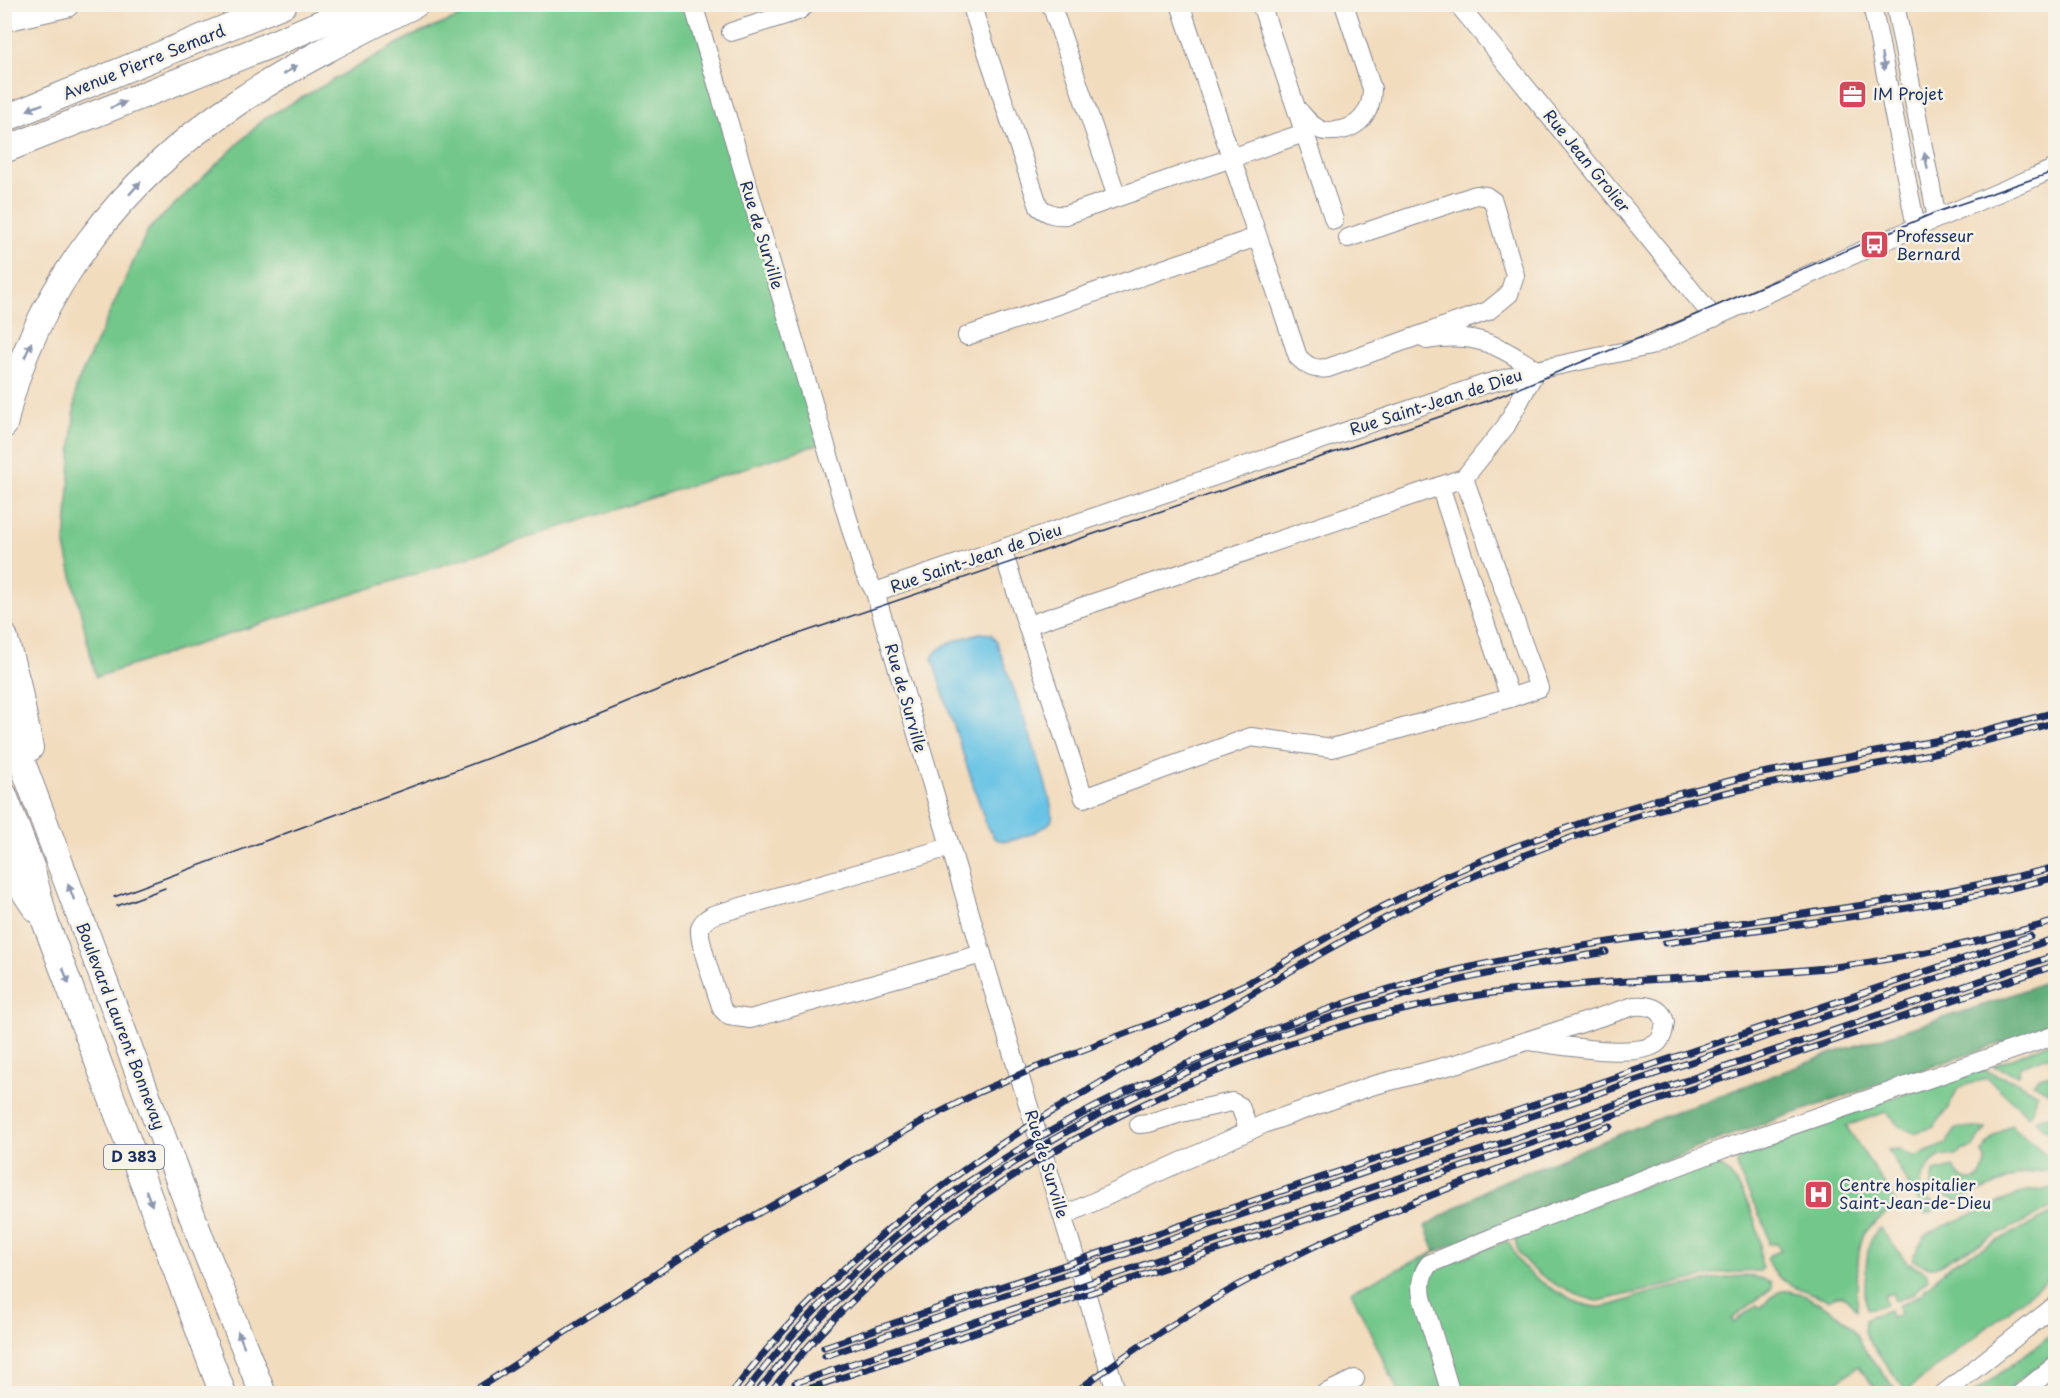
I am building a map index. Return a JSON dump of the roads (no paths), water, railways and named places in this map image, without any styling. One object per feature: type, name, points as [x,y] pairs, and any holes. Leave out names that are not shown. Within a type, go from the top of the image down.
[{"type":"highway","points":[[4,18],[66,4]]},
{"type":"highway","name":"Avenue Pierre Semard","points":[[4,119],[284,4]]},
{"type":"highway","points":[[4,150],[265,47],[366,4]]},
{"type":"highway","points":[[4,425],[24,359],[42,318],[69,270],[102,225],[143,180],[183,144],[236,103],[295,66],[416,4]]},
{"type":"highway","points":[[4,636],[17,682],[46,825]]},
{"type":"highway","name":"D 383","points":[[4,714],[46,825]]},
{"type":"highway","name":"D 383","points":[[4,795],[31,867],[45,921]]},
{"type":"highway","name":"Boulevard Laurent Bonnevay","points":[[46,825],[202,1242],[263,1394]]},
{"type":"highway","points":[[4,857],[12,873],[45,921]]},
{"type":"highway","name":"Boulevard Laurent Bonnevay","points":[[45,921],[224,1394]]},
{"type":"street","name":"Rue de Surville","points":[[693,4],[864,572],[875,592],[982,954],[1117,1394]]},
{"type":"street","points":[[731,32],[798,11],[807,4]]},
{"type":"street","points":[[971,4],[1040,207],[1046,212],[1057,216],[1066,215],[1304,133]]},
{"type":"street","points":[[1051,4],[1117,197]]},
{"type":"street","points":[[1180,4],[1298,357],[1307,366],[1318,369],[1328,368],[1488,311],[1509,294],[1515,275],[1493,201],[1486,196],[1476,195],[1348,238]]},
{"type":"street","points":[[1261,4],[1334,220]]},
{"type":"street","points":[[1295,106],[1310,124],[1324,132],[1340,131],[1355,126],[1366,115],[1372,101],[1372,89],[1344,4]]},
{"type":"street","points":[[1872,4],[1916,227]]},
{"type":"street","points":[[1895,4],[1937,218]]},
{"type":"street","name":"Rue Jean Grolier","points":[[1466,7],[1714,318]]},
{"type":"street","name":"Rue Saint-Jean de Dieu","points":[[875,592],[1482,385],[1536,370],[1650,346],[1916,227],[2055,168]]},
{"type":"street","points":[[967,336],[1257,237]]},
{"type":"street","points":[[1028,626],[1464,478],[1506,426],[1536,370],[1506,350],[1474,338],[1434,338],[1393,346]]},
{"type":"street","points":[[1002,549],[1084,798],[1251,737],[1332,748],[1539,688],[1464,478]]},
{"type":"street","points":[[1440,486],[1510,698]]},
{"type":"street","points":[[950,847],[713,915],[705,920],[700,929],[705,953],[722,1009],[729,1016],[750,1019],[982,954]]},
{"type":"street","points":[[1063,1216],[1249,1131],[1371,1086],[1459,1063],[1634,1006],[1648,1006],[1658,1010],[1665,1022],[1662,1035],[1656,1043],[1636,1050],[1604,1050],[1528,1041]]},
{"type":"street","points":[[1451,1394],[1422,1297],[1420,1283],[1429,1264],[1498,1234],[1724,1149],[2055,1035]]},
{"type":"street","points":[[1139,1124],[1232,1102],[1240,1106],[1249,1131]]},
{"type":"street","points":[[1943,1394],[2055,1305]]},
{"type":"street","points":[[2020,1394],[2055,1365]]},
{"type":"street","points":[[1955,1394],[1971,1371]]},
{"type":"street","points":[[1324,1394],[1355,1379]]},
{"type":"water","points":[[979,633],[991,634],[997,643],[1039,763],[1051,808],[1050,823],[1031,834],[1009,841],[995,839],[986,824],[932,659],[935,653],[945,645]]},
{"type":"tram line","points":[[114,897],[537,740],[766,645],[1495,398],[1934,213],[2056,171]]},
{"type":"tram line","points":[[117,906],[165,888]]},
{"type":"railway","points":[[469,1394],[696,1248],[927,1119],[979,1092],[1035,1068],[1192,1008],[1248,983],[1364,916],[1443,877],[1514,847],[1592,819],[1655,800],[1757,774],[1972,734],[2056,712]]},
{"type":"railway","points":[[731,1394],[790,1324],[854,1259],[961,1172],[1022,1130],[1095,1086],[1325,951],[1406,908],[1466,879],[1527,854],[1654,811],[1722,793],[1946,751],[2056,722]]},
{"type":"railway","points":[[744,1394],[798,1329],[856,1270],[920,1217],[987,1170],[1057,1127],[1131,1089],[1207,1055],[1357,999],[1480,965],[1552,951],[1913,897],[2056,867]]},
{"type":"railway","points":[[1665,943],[1910,908],[2056,877]]},
{"type":"railway","points":[[769,1394],[814,1340],[864,1290],[917,1244],[973,1202],[1032,1164],[1093,1129],[1156,1098],[1285,1045],[1417,1006],[1486,994],[1570,985],[1826,968],[1942,949],[2056,921]]},
{"type":"railway","points":[[824,1347],[2030,936]]},
{"type":"railway","points":[[825,1356],[2056,938]]},
{"type":"railway","points":[[756,1394],[821,1317],[895,1249],[975,1188],[1062,1134],[1152,1088],[1246,1048],[1341,1014],[1458,981],[1606,952]]},
{"type":"railway","points":[[795,1383],[2056,955]]},
{"type":"railway","points":[[796,1393],[2056,965]]},
{"type":"railway","points":[[1073,1394],[1141,1345],[1188,1315],[1236,1286],[1303,1252],[1389,1213],[1610,1126]]},
{"type":"place","name":"IM Projet","points":[[1852,94]]},
{"type":"place","name":"Professeur Bernard","points":[[1875,245]]},
{"type":"place","name":"Centre hospitalier Saint-Jean-de-Dieu","points":[[1818,1194]]}]
